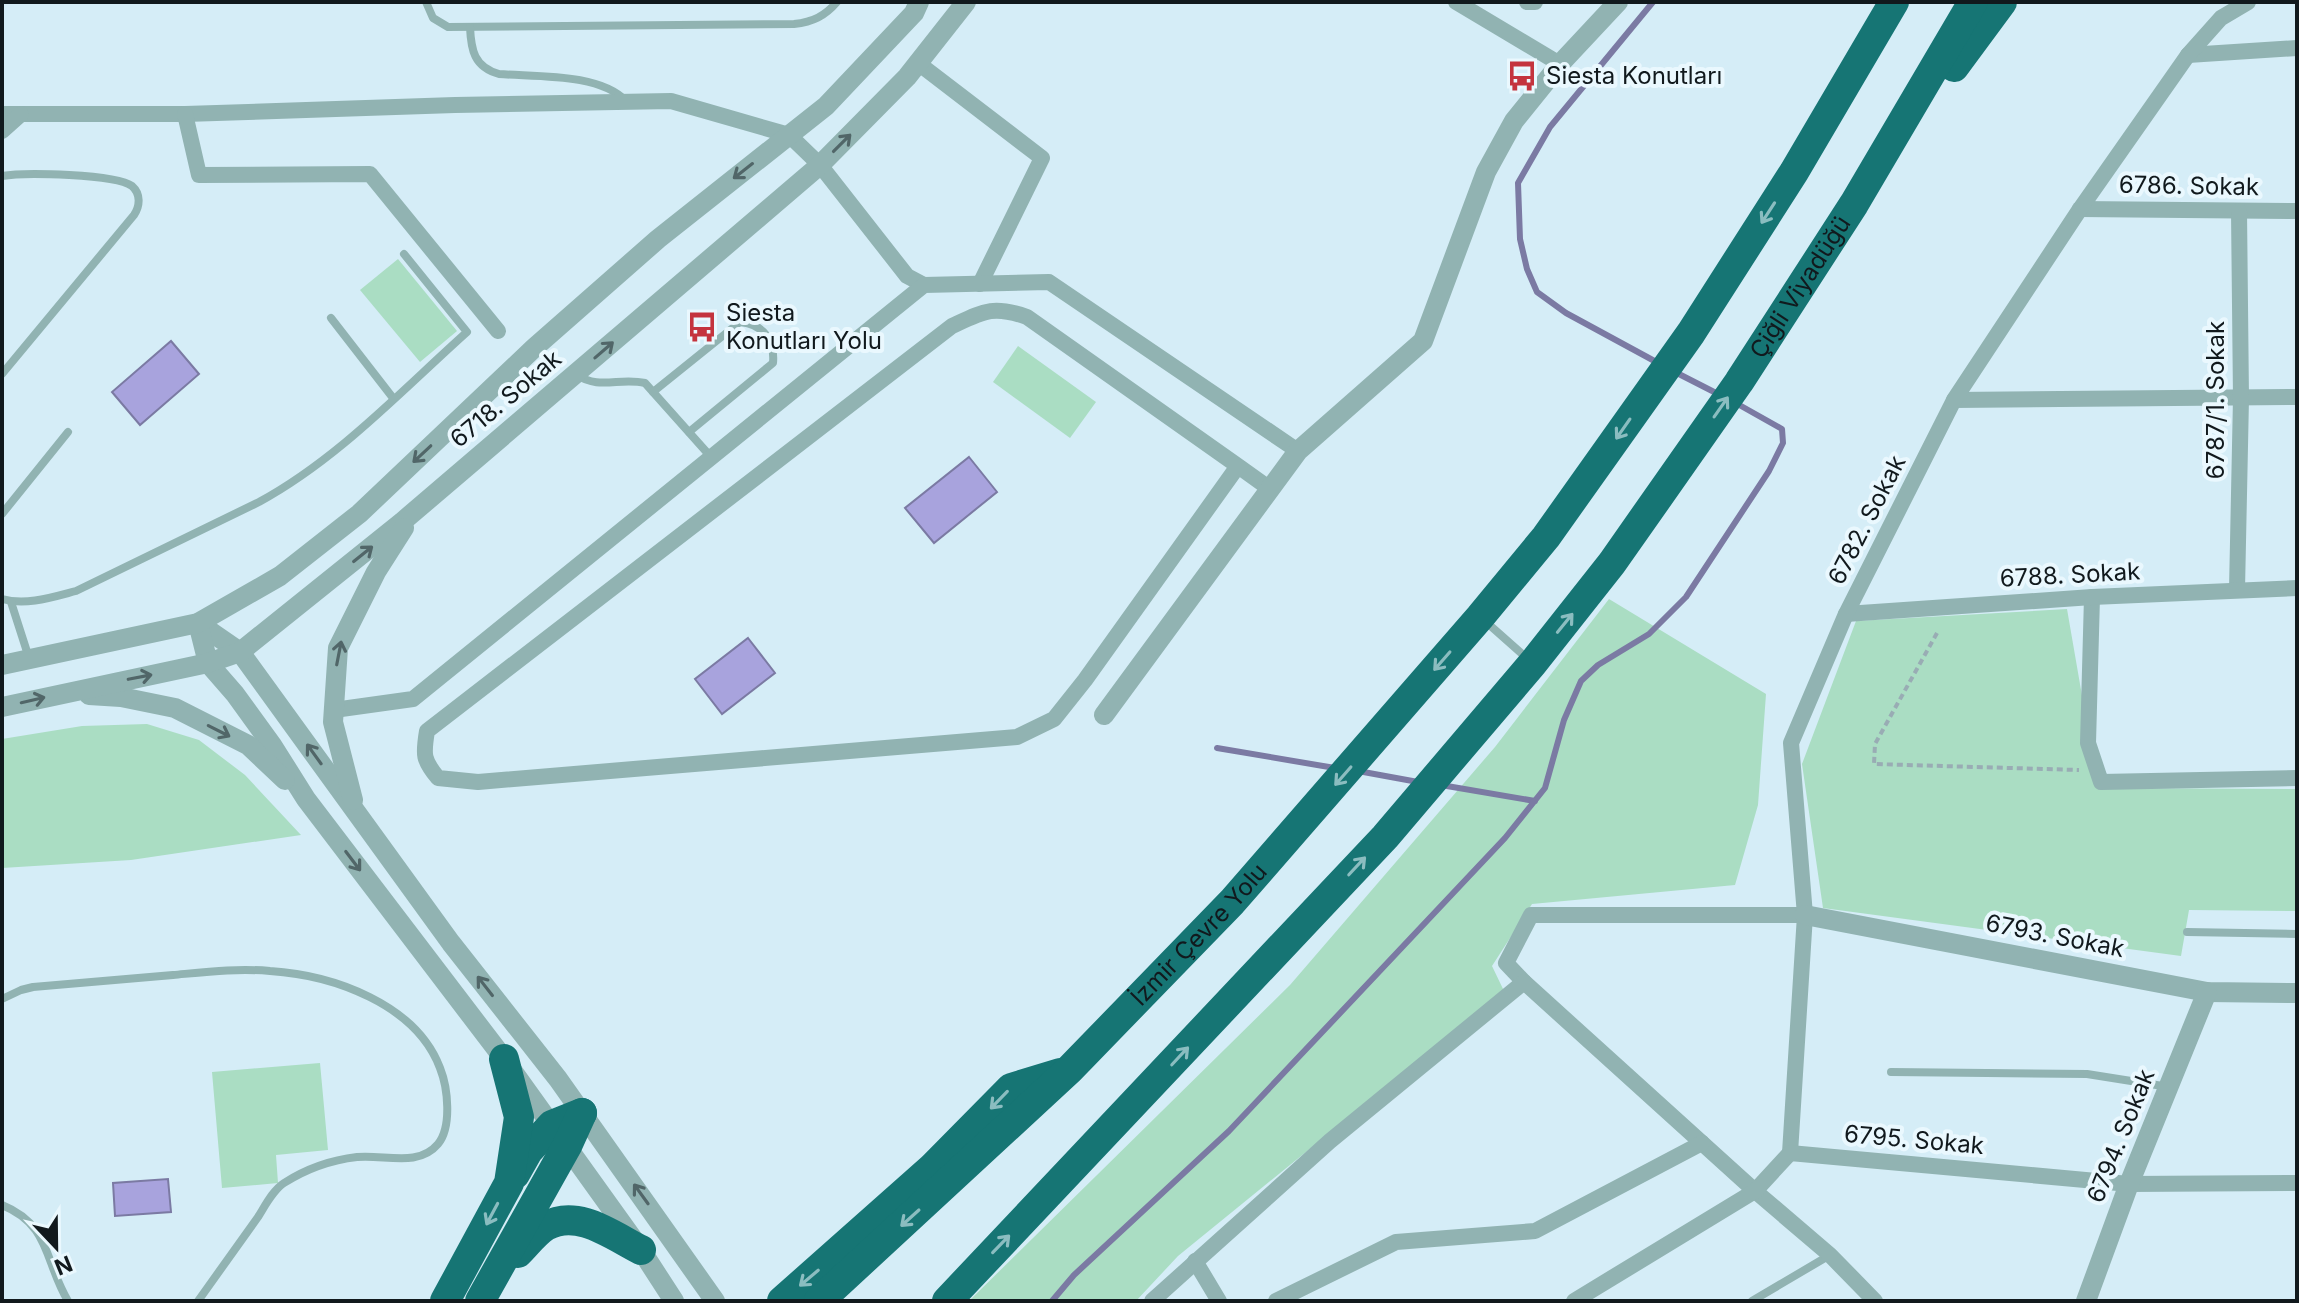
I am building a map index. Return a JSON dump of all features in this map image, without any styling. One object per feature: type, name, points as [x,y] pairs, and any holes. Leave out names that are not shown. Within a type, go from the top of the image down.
[{"type":"highway","points":[[1794,172],[1873,2]]},
{"type":"highway","points":[[1794,172],[1894,2]]},
{"type":"highway","name":"Çiğli Viyadüğü","points":[[1533,663],[1612,563],[1739,382],[1854,204],[1973,2]]},
{"type":"highway","points":[[1854,204],[2002,2]]},
{"type":"highway","name":"İzmir Çevre Yolu","points":[[819,1301],[1069,1070],[1268,863],[1546,537],[1691,333],[1794,172]]},
{"type":"highway","points":[[947,1301],[1385,837],[1533,663]]},
{"type":"highway","points":[[504,1059],[519,1117],[509,1183]]},
{"type":"highway","points":[[782,1301],[932,1168],[1011,1088],[1069,1070]]},
{"type":"highway","points":[[445,1301],[528,1151],[559,1136],[582,1113]]},
{"type":"highway","points":[[480,1301],[496,1274],[559,1136]]},
{"type":"highway","points":[[496,1274],[545,1226],[567,1220],[593,1224],[641,1250]]},
{"type":"street","name":"6718. Sokak","points":[[2,665],[198,623],[280,576],[359,514],[534,348],[635,259],[826,106],[914,13],[919,2]]},
{"type":"street","name":"6718. Sokak","points":[[2,707],[208,663],[240,652],[417,509],[820,165],[918,63],[966,2]]},
{"type":"street","points":[[1456,2],[1560,64]]},
{"type":"street","points":[[1527,2],[1535,2]]},
{"type":"street","points":[[1104,715],[1298,451],[1423,341],[1486,172],[1514,121],[1560,64],[1618,2]]},
{"type":"street","name":"6782. Sokak","points":[[1790,1153],[1805,915],[1791,743],[1846,614],[1954,400],[2080,209],[2188,55],[2221,18],[2248,2]]},
{"type":"street","points":[[2188,55],[2297,48]]},
{"type":"street","points":[[918,63],[1042,158],[980,284]]},
{"type":"street","points":[[2,114],[185,114],[671,101],[789,135],[820,165],[907,276],[924,285],[1049,282],[1298,451]]},
{"type":"street","points":[[2,131],[21,114]]},
{"type":"street","points":[[185,114],[199,175],[370,174],[498,331]]},
{"type":"street","name":"6786. Sokak","points":[[2080,209],[2297,211]]},
{"type":"street","name":"6787/1. Sokak","points":[[2237,590],[2241,398],[2239,211]]},
{"type":"street","points":[[334,710],[413,699],[924,285]]},
{"type":"street","points":[[1238,466],[1054,719],[1017,737],[478,782],[438,778],[426,763],[423,750],[427,731],[952,326],[984,312],[1006,310],[1027,317],[1238,466],[1270,489]]},
{"type":"street","points":[[1954,400],[2297,397]]},
{"type":"street","points":[[356,812],[333,722],[338,648],[376,572],[417,509]]},
{"type":"street","name":"6788. Sokak","points":[[1846,614],[2092,597],[2297,588]]},
{"type":"street","points":[[2092,597],[2088,743],[2101,782],[2297,778]]},
{"type":"street","points":[[198,623],[240,652],[451,943],[558,1079],[715,1301]]},
{"type":"street","points":[[198,623],[208,663],[235,694],[306,799],[504,1059],[668,1292]]},
{"type":"street","points":[[64,693],[121,697],[175,708],[248,745],[306,799]]},
{"type":"street","points":[[1805,915],[1531,915],[1506,963],[1755,1191],[1830,1255],[1875,1301]]},
{"type":"street","name":"6793. Sokak","points":[[1805,915],[2207,992],[2297,993]]},
{"type":"street","points":[[1152,1301],[1330,1141],[1524,982]]},
{"type":"street","name":"6794. Sokak","points":[[2086,1301],[2129,1184],[2207,992]]},
{"type":"street","points":[[1276,1301],[1396,1242],[1535,1231],[1702,1143]]},
{"type":"street","points":[[1574,1301],[1755,1191],[1790,1153]]},
{"type":"street","name":"6795. Sokak","points":[[1790,1153],[2129,1184],[2297,1183]]},
{"type":"street","points":[[1195,1261],[1219,1301]]},
{"type":"lane","points":[[426,2],[440,24],[448,27],[794,24],[819,18],[837,2]]},
{"type":"lane","points":[[470,27],[471,50],[489,71],[592,81],[613,89],[627,101]]},
{"type":"lane","points":[[2,176],[87,176],[115,181],[130,184],[136,190],[139,203],[134,215],[2,374]]},
{"type":"lane","points":[[29,659],[7,600],[44,600],[76,591],[287,487],[319,465],[467,332],[404,254]]},
{"type":"lane","points":[[331,318],[393,398]]},
{"type":"lane","points":[[653,392],[740,322],[756,326],[768,336],[774,353],[773,363],[689,432]]},
{"type":"lane","points":[[575,374],[596,384],[625,380],[645,383],[711,458]]},
{"type":"lane","points":[[2,514],[68,432]]},
{"type":"lane","points":[[1480,617],[1533,663]]},
{"type":"lane","points":[[2187,932],[2297,934]]},
{"type":"lane","points":[[2,999],[33,987],[232,970],[273,971],[327,982],[372,999],[408,1022],[429,1045],[447,1093],[445,1134],[435,1147],[409,1159],[380,1156],[321,1165],[280,1185],[198,1301]]},
{"type":"lane","points":[[1891,1072],[2087,1074],[2169,1087]]},
{"type":"lane","points":[[2,1205],[24,1216],[39,1233],[53,1272],[68,1301]]},
{"type":"lane","points":[[1752,1301],[1830,1255]]},
{"type":"path","points":[[1937,633],[1875,744],[1874,764],[2097,771]]},
{"type":"green space","points":[[398,259],[457,331],[420,362],[360,290]]},
{"type":"green space","points":[[1018,346],[1096,402],[1070,438],[993,382]]},
{"type":"green space","points":[[1609,599],[1766,694],[1758,805],[1735,885],[1532,904],[1492,966],[1504,991],[1178,1256],[1136,1301],[969,1301],[1290,985],[1495,747]]},
{"type":"green space","points":[[2067,609],[2098,788],[2297,789],[2297,911],[2189,910],[2181,956],[1823,908],[1802,764],[1856,621]]},
{"type":"green space","points":[[147,724],[199,740],[245,775],[301,835],[131,860],[2,868],[2,739],[82,726]]},
{"type":"green space","points":[[320,1063],[328,1150],[276,1155],[278,1183],[222,1188],[212,1072]]},
{"type":"shaded area","points":[[171,341],[199,374],[140,425],[112,392]]},
{"type":"shaded area","points":[[969,457],[997,492],[934,543],[905,508]]},
{"type":"shaded area","points":[[748,638],[775,673],[722,714],[695,679]]},
{"type":"shaded area","points":[[168,1179],[171,1212],[115,1216],[113,1183]]},
{"type":"waterway","points":[[1653,2],[1550,127],[1518,183],[1520,239],[1527,269],[1537,292],[1566,313],[1660,364]]},
{"type":"waterway","points":[[1673,371],[1720,395]]},
{"type":"waterway","points":[[1052,1301],[1074,1275],[1229,1131],[1505,838],[1545,788],[1564,720],[1581,681],[1598,665],[1649,634],[1686,597],[1769,471],[1783,443],[1782,429],[1734,402]]},
{"type":"waterway","points":[[1217,748],[1335,768]]},
{"type":"waterway","points":[[1358,771],[1418,782]]},
{"type":"waterway","points":[[1441,785],[1535,801]]},
{"type":"place","name":"Siesta Konutları","points":[[1522,76]]},
{"type":"place","name":"Siesta Konutları Yolu","points":[[702,327]]}]
